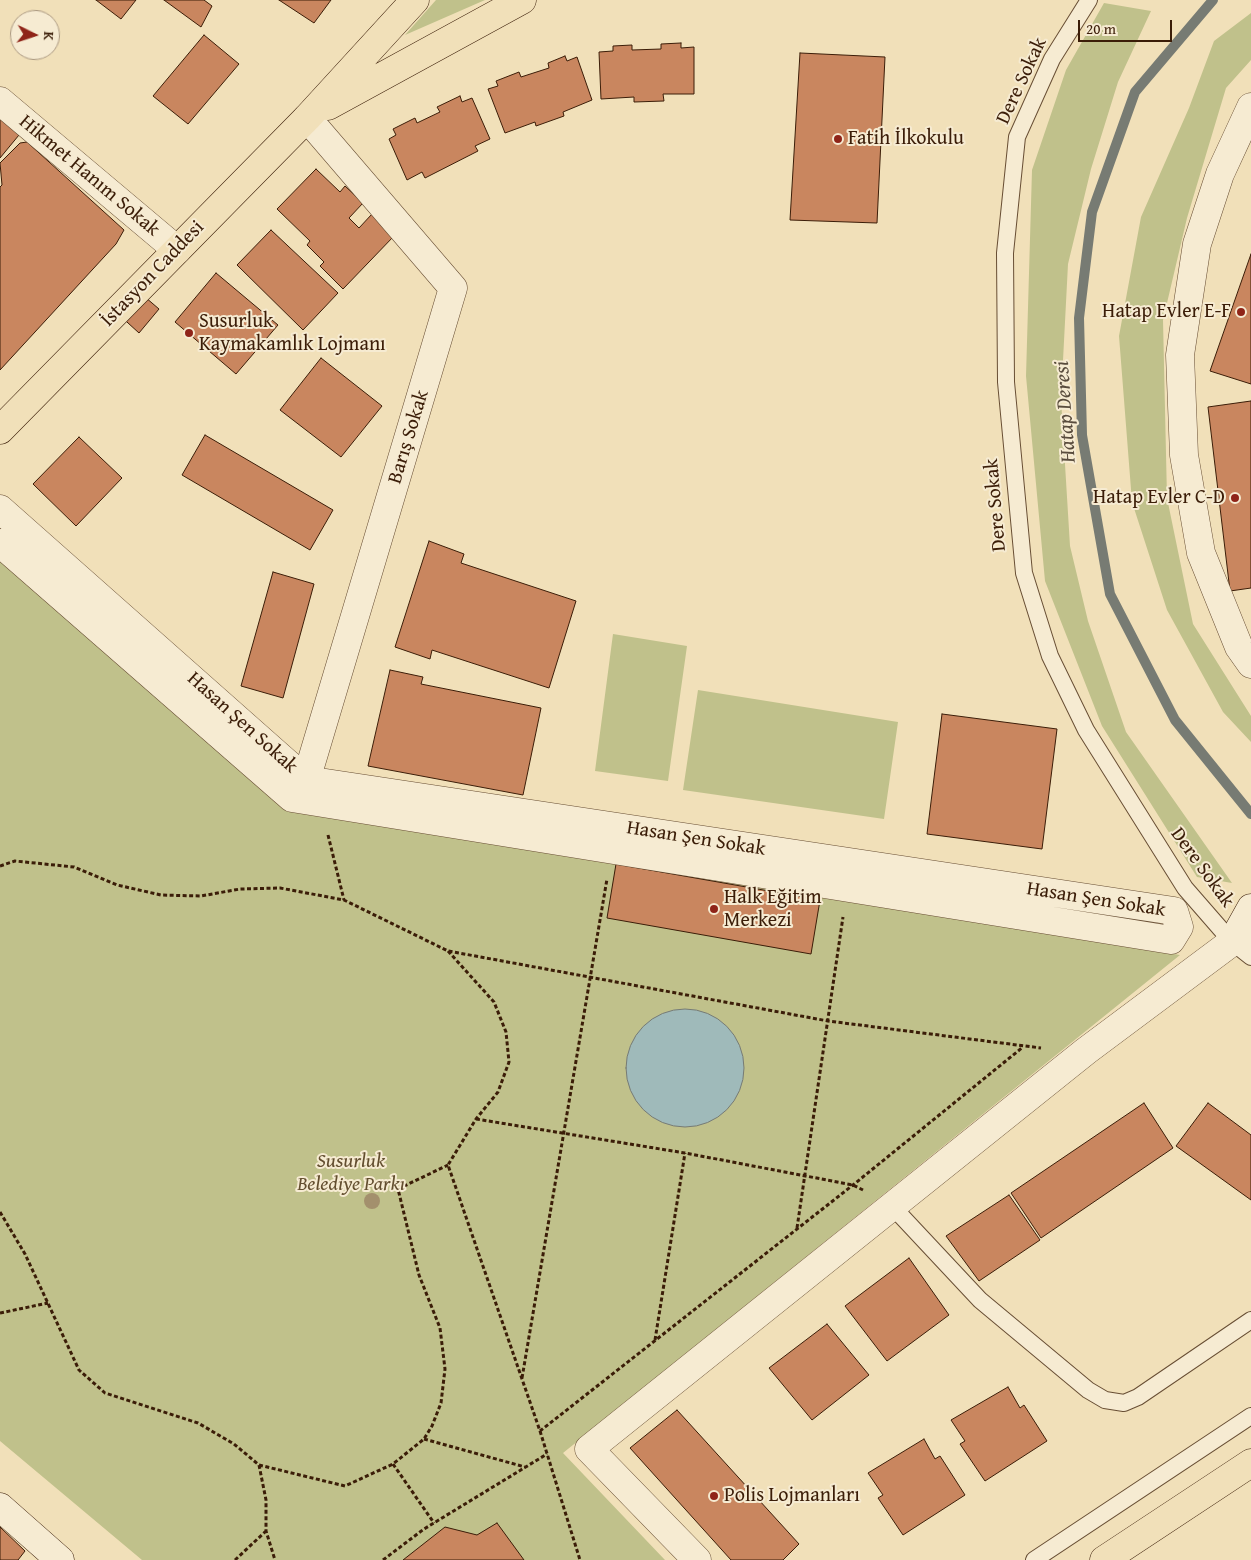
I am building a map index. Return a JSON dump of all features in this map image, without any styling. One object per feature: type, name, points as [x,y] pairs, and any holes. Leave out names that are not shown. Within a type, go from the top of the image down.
[{"type":"main road","name":"İstasyon Caddesi","points":[[0,430],[306,118],[415,0]]},
{"type":"main road","points":[[306,118],[522,0]]},
{"type":"main road","points":[[1104,1560],[1251,1464]]},
{"type":"street","name":"Hikmet Hanım Sokak","points":[[0,101],[177,250]]},
{"type":"street","points":[[1251,107],[1220,174],[1198,244],[1180,355],[1184,455],[1202,553],[1239,647],[1251,664]]},
{"type":"street","name":"Barış Sokak","points":[[299,789],[319,736],[454,288],[306,118]]},
{"type":"street","name":"Hasan Şen Sokak","points":[[0,509],[299,789],[1174,911],[1179,928],[1171,940],[321,803],[299,789],[0,543]]},
{"type":"street","points":[[697,1560],[589,1449],[1086,1051],[1245,946],[1250,909]]},
{"type":"street","points":[[0,1506],[60,1560]]},
{"type":"lane","name":"Dere Sokak","points":[[1090,0],[1052,59],[1017,137],[1004,254],[1006,382],[1024,573],[1050,656],[1086,730],[1185,888],[1245,946]]},
{"type":"lane","points":[[892,1206],[980,1300],[1088,1390],[1105,1400],[1124,1403],[1138,1397],[1251,1320]]},
{"type":"lane","points":[[1034,1560],[1251,1416]]},
{"type":"path","points":[[321,803],[344,900]]},
{"type":"path","points":[[522,1381],[562,1132],[591,978],[612,850]]},
{"type":"path","points":[[0,866],[15,861],[74,867],[117,885],[161,895],[201,896],[240,889],[280,888],[344,900],[448,951],[828,1021],[1023,1046],[1086,1051]]},
{"type":"path","points":[[797,1228],[847,888]]},
{"type":"path","points":[[0,1212],[25,1254],[80,1370],[105,1393],[198,1422],[234,1444],[259,1465],[345,1486],[393,1464],[424,1439],[432,1426],[441,1403],[445,1369],[440,1328],[419,1275],[398,1189],[448,1165],[476,1119],[498,1092],[509,1062],[506,1032],[494,1002],[448,951]]},
{"type":"path","points":[[540,1431],[853,1185],[1023,1046]]},
{"type":"path","points":[[476,1119],[685,1153],[853,1185],[892,1206]]},
{"type":"path","points":[[655,1340],[685,1153]]},
{"type":"path","points":[[448,1165],[540,1431],[580,1560]]},
{"type":"path","points":[[0,1313],[48,1303]]},
{"type":"path","points":[[424,1439],[525,1467]]},
{"type":"path","points":[[383,1560],[434,1523],[547,1454]]},
{"type":"path","points":[[393,1464],[434,1523]]},
{"type":"path","points":[[259,1465],[266,1500],[266,1531],[275,1560]]},
{"type":"path","points":[[235,1560],[266,1531]]},
{"type":"green space","points":[[436,0],[485,0],[405,35]]},
{"type":"green space","points":[[1104,3],[1151,11],[1118,82],[1091,169],[1068,264],[1061,399],[1070,546],[1088,621],[1126,732],[1232,883],[1197,877],[1102,726],[1045,581],[1026,376],[1032,170],[1066,70]]},
{"type":"green space","points":[[1251,13],[1251,60],[1226,88],[1187,218],[1163,320],[1167,498],[1193,624],[1251,716],[1251,742],[1223,712],[1167,610],[1132,502],[1119,336],[1141,217],[1189,108],[1214,41]]},
{"type":"green space","name":"Susurluk Belediye Parkı","points":[[0,561],[287,810],[602,855],[1180,955],[563,1453],[665,1560],[142,1560],[0,1441]]},
{"type":"green space","points":[[613,634],[687,646],[668,781],[595,771]]},
{"type":"green space","points":[[698,690],[898,722],[884,819],[683,790]]},
{"type":"water","points":[[685,1009],[707,1014],[727,1026],[739,1046],[744,1068],[739,1090],[727,1110],[707,1122],[685,1127],[663,1122],[643,1110],[631,1090],[626,1068],[631,1046],[643,1026],[663,1014]]},
{"type":"building","points":[[96,0],[136,0],[121,19]]},
{"type":"building","points":[[164,0],[204,0],[212,6],[201,27]]},
{"type":"building","points":[[279,0],[331,0],[314,23]]},
{"type":"building","points":[[204,35],[239,64],[188,124],[153,96]]},
{"type":"building","points":[[681,43],[681,48],[694,47],[694,94],[663,94],[664,101],[634,102],[634,97],[601,99],[599,52],[613,51],[613,46],[632,45],[632,50],[661,49],[661,44]]},
{"type":"building","name":"Fatih İlkokulu","points":[[800,53],[885,57],[877,223],[790,220]]},
{"type":"building","points":[[565,56],[567,61],[577,57],[592,100],[563,112],[564,116],[536,126],[535,122],[505,133],[488,89],[498,86],[496,81],[519,72],[521,77],[549,68],[548,63]]},
{"type":"building","points":[[460,96],[462,102],[472,98],[490,139],[475,146],[478,151],[425,178],[422,172],[407,180],[389,139],[396,135],[393,129],[415,118],[417,123],[440,112],[437,107]]},
{"type":"building","points":[[0,118],[19,135],[0,158]]},
{"type":"building","points":[[27,142],[124,230],[116,244],[0,370],[0,187],[2,185],[0,163],[20,143]]},
{"type":"building","points":[[316,169],[340,192],[345,186],[363,203],[349,218],[359,228],[372,214],[394,236],[343,289],[320,266],[324,262],[307,245],[310,241],[277,209]]},
{"type":"building","points":[[271,230],[338,293],[303,330],[237,265]]},
{"type":"building","name":"Hatap Evler E-F","points":[[1251,254],[1251,384],[1210,371]]},
{"type":"building","name":"Susurluk Kaymakamlık Lojmanı","points":[[216,273],[278,325],[236,374],[175,322]]},
{"type":"building","points":[[138,291],[159,309],[139,333],[116,312]]},
{"type":"building","points":[[321,358],[382,406],[341,457],[280,410]]},
{"type":"building","name":"Hatap Evler C-D","points":[[1251,401],[1251,588],[1230,591],[1208,407]]},
{"type":"building","points":[[205,435],[333,510],[310,550],[182,475]]},
{"type":"building","points":[[79,437],[122,478],[76,526],[33,484]]},
{"type":"building","points":[[429,541],[464,554],[461,563],[576,601],[549,688],[432,650],[430,659],[395,647]]},
{"type":"building","points":[[273,572],[314,584],[283,698],[241,686]]},
{"type":"building","points":[[390,670],[423,677],[421,684],[541,708],[523,795],[368,766]]},
{"type":"building","points":[[942,714],[1057,729],[1042,849],[927,834]]},
{"type":"building","name":"Halk Eğitim Merkezi","points":[[616,864],[820,900],[811,954],[607,918]]},
{"type":"building","points":[[1144,1103],[1173,1148],[1041,1238],[1011,1193]]},
{"type":"building","points":[[1208,1103],[1251,1135],[1251,1200],[1176,1146]]},
{"type":"building","points":[[1009,1195],[1040,1240],[979,1281],[946,1236]]},
{"type":"building","points":[[909,1258],[949,1315],[887,1361],[845,1306]]},
{"type":"building","points":[[827,1324],[869,1375],[812,1420],[769,1368]]},
{"type":"building","points":[[1008,1387],[1020,1408],[1024,1405],[1047,1441],[985,1481],[960,1444],[965,1441],[951,1420]]},
{"type":"building","name":"Polis Lojmanları","points":[[677,1410],[799,1544],[783,1560],[731,1560],[630,1448]]},
{"type":"building","points":[[924,1439],[935,1459],[940,1456],[965,1495],[903,1535],[878,1498],[883,1495],[868,1473]]},
{"type":"building","points":[[497,1523],[524,1560],[403,1560],[445,1527],[477,1535]]},
{"type":"building","points":[[0,1527],[25,1551],[18,1560],[0,1560]]},
{"type":"waterway","name":"Hatap Deresi","points":[[1213,0],[1135,92],[1092,212],[1079,318],[1082,435],[1110,594],[1175,720],[1251,814]]},
{"type":"place","name":"Fatih İlkokulu","points":[[838,139]]},
{"type":"place","name":"Hatap Evler E-F","points":[[1241,312]]},
{"type":"place","name":"Susurluk Kaymakamlık Lojmanı","points":[[189,333]]},
{"type":"place","name":"Hatap Evler C-D","points":[[1235,498]]},
{"type":"place","name":"Halk Eğitim Merkezi","points":[[714,909]]},
{"type":"place","name":"Polis Lojmanları","points":[[714,1496]]}]
